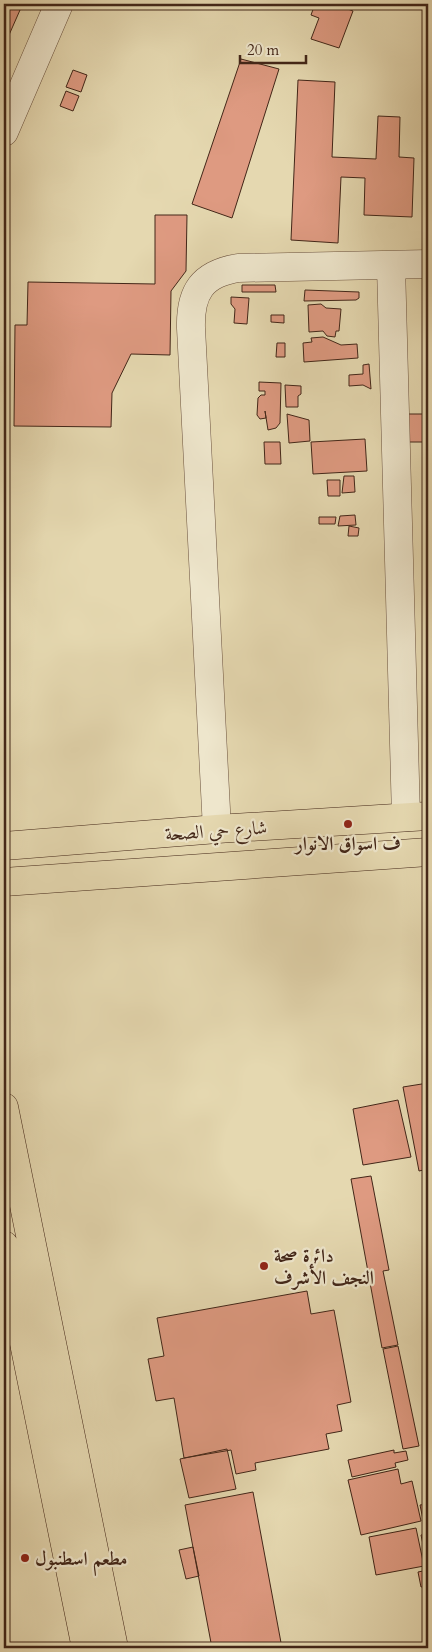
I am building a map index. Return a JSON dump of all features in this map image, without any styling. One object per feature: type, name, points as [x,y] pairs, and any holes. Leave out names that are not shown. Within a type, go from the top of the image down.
[{"type":"main road","name":"شارع حي الصحة","points":[[4,846],[217,829],[417,817]]},
{"type":"main road","name":"شارع حي الصحة","points":[[4,882],[428,852]]},
{"type":"main road","points":[[4,1107],[114,1648]]},
{"type":"main road","points":[[4,1245],[86,1648]]},
{"type":"street","points":[[4,132],[59,4]]},
{"type":"street","points":[[217,829],[190,311],[195,294],[206,280],[220,271],[238,268],[428,264]]},
{"type":"street","points":[[390,266],[417,817]]},
{"type":"building","points":[[23,4],[44,4],[41,10]]},
{"type":"building","points":[[315,4],[341,4],[340,6],[353,11],[339,48],[311,39],[319,18],[311,15]]},
{"type":"building","points":[[9,6],[20,10],[9,35],[4,33],[4,18]]},
{"type":"building","points":[[241,59],[279,69],[232,218],[192,204]]},
{"type":"building","points":[[73,70],[87,75],[81,92],[66,87]]},
{"type":"building","points":[[298,80],[335,82],[332,157],[376,159],[378,116],[400,117],[399,157],[414,158],[412,217],[364,215],[365,178],[341,177],[338,243],[291,240]]},
{"type":"building","points":[[66,91],[79,96],[73,111],[60,106]]},
{"type":"building","points":[[155,215],[187,215],[186,271],[171,291],[170,355],[131,354],[112,393],[111,427],[14,426],[15,325],[27,325],[28,282],[155,284]]},
{"type":"building","points":[[242,285],[275,285],[276,292],[242,292]]},
{"type":"building","points":[[305,290],[359,292],[359,298],[356,300],[304,301]]},
{"type":"building","points":[[231,297],[249,298],[247,324],[234,323],[235,309],[231,304]]},
{"type":"building","points":[[321,304],[326,308],[341,309],[339,331],[336,331],[335,337],[327,336],[323,331],[309,332],[308,305]]},
{"type":"building","points":[[271,315],[284,315],[284,323],[271,322]]},
{"type":"building","points":[[323,337],[341,345],[357,344],[358,358],[304,362],[303,343],[312,342],[311,338]]},
{"type":"building","points":[[277,343],[285,343],[285,357],[276,357]]},
{"type":"building","points":[[369,364],[371,389],[363,385],[349,386],[349,375],[363,374],[363,365]]},
{"type":"building","points":[[259,382],[281,383],[280,423],[276,428],[268,430],[265,411],[266,418],[260,419],[257,415],[258,398],[261,395],[265,395],[265,391],[259,391]]},
{"type":"building","points":[[285,385],[301,386],[301,394],[298,396],[298,407],[286,407]]},
{"type":"building","points":[[287,414],[309,420],[310,441],[289,443]]},
{"type":"building","points":[[397,414],[428,414],[428,442],[405,442]]},
{"type":"building","points":[[365,439],[367,471],[313,474],[311,442]]},
{"type":"building","points":[[264,442],[280,442],[281,464],[265,464]]},
{"type":"building","points":[[344,476],[354,476],[355,492],[342,493]]},
{"type":"building","points":[[327,480],[340,480],[340,496],[328,496]]},
{"type":"building","points":[[355,515],[356,525],[338,526],[340,516]]},
{"type":"building","points":[[319,517],[336,517],[335,524],[319,524]]},
{"type":"building","points":[[349,526],[359,528],[358,536],[348,536]]},
{"type":"building","points":[[428,1083],[428,1169],[419,1171],[403,1087]]},
{"type":"building","points":[[398,1100],[411,1157],[363,1165],[353,1109]]},
{"type":"building","points":[[371,1176],[389,1270],[383,1271],[398,1345],[382,1348],[351,1179]]},
{"type":"building","points":[[307,1291],[311,1314],[334,1310],[351,1402],[337,1405],[342,1431],[326,1434],[329,1449],[255,1463],[256,1470],[236,1474],[231,1450],[184,1458],[174,1398],[156,1401],[148,1359],[164,1356],[157,1318]]},
{"type":"building","points":[[398,1346],[419,1446],[403,1449],[383,1349]]},
{"type":"building","points":[[227,1449],[236,1489],[189,1498],[180,1459]]},
{"type":"building","points":[[394,1450],[394,1453],[406,1451],[408,1460],[395,1463],[396,1467],[352,1477],[348,1460]]},
{"type":"building","points":[[398,1469],[401,1484],[412,1481],[421,1521],[361,1535],[348,1480]]},
{"type":"building","points":[[253,1492],[282,1648],[212,1648],[185,1505]]},
{"type":"building","points":[[428,1504],[428,1568],[421,1535],[426,1534],[420,1505]]},
{"type":"building","points":[[416,1528],[424,1566],[376,1575],[369,1537]]},
{"type":"building","points":[[193,1547],[199,1576],[186,1579],[179,1550]]},
{"type":"building","points":[[428,1570],[428,1586],[421,1587],[418,1572]]},
{"type":"place","name":"ف اسواق الانوار","points":[[348,824]]},
{"type":"place","name":"دائرة صحة النجف الأشرف","points":[[264,1266]]},
{"type":"place","name":"مطعم اسطنبول","points":[[25,1558]]}]
